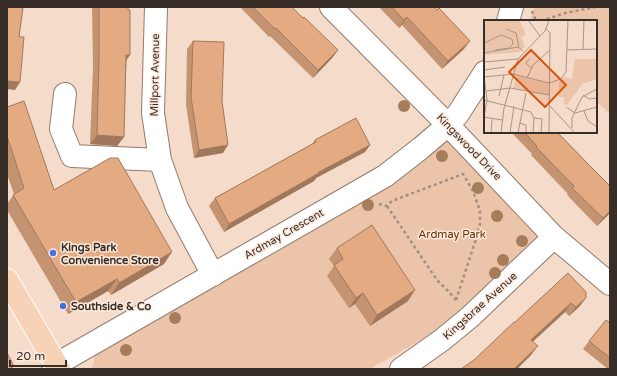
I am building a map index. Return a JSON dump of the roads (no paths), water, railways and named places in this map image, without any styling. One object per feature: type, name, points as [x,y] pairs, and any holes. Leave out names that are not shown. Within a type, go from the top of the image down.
[{"type":"main road","points":[[7,280],[56,367]]},
{"type":"street","name":"Millport Avenue","points":[[156,7],[153,113],[160,160],[176,208],[213,275]]},
{"type":"street","name":"Kingswood Drive","points":[[331,7],[448,125],[554,237],[610,284]]},
{"type":"street","points":[[508,20],[512,7]]},
{"type":"street","name":"Ardmay Crescent","points":[[56,367],[385,176],[448,125],[458,114],[484,74]]},
{"type":"street","points":[[65,94],[61,129],[72,156],[160,160]]},
{"type":"street","name":"Kingsbrae Avenue","points":[[401,369],[442,340],[470,317],[554,237]]},
{"type":"place","name":"Kings Park Convenience Store","points":[[53,253]]},
{"type":"place","name":"Southside & Co","points":[[63,306]]},
{"type":"park label","name":"Ardmay Park","points":[[452,234]]}]
